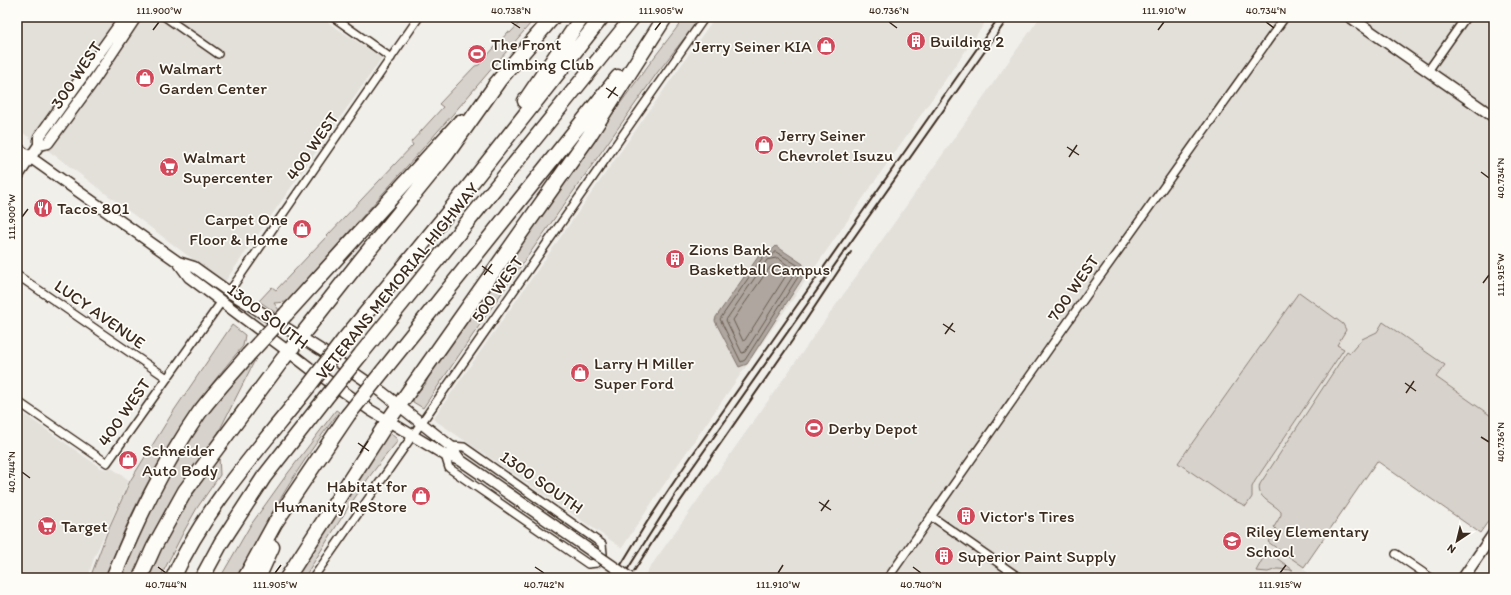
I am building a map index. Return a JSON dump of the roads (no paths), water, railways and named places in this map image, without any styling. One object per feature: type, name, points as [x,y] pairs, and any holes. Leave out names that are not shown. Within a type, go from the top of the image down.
[{"type":"highway","points":[[113,578],[134,528],[170,457],[200,412],[248,354],[500,79],[553,17]]},
{"type":"highway","points":[[447,214],[582,17]]},
{"type":"highway","name":"VETERANS MEMORIAL HIGHWAY","points":[[173,578],[183,557],[214,506],[602,17]]},
{"type":"highway","name":"VETERANS MEMORIAL HIGHWAY","points":[[202,578],[221,543],[264,477],[361,354],[633,17]]},
{"type":"highway","points":[[245,578],[275,523],[348,414],[665,18]]},
{"type":"highway","points":[[287,578],[388,421],[589,136],[665,18]]},
{"type":"highway","points":[[140,578],[154,547],[186,491],[289,352],[360,261],[446,156],[500,79]]},
{"type":"highway","points":[[258,578],[292,507],[307,482],[316,461]]},
{"type":"main road","name":"300 WEST","points":[[17,176],[39,145],[39,137],[125,17]]},
{"type":"main road","name":"300 WEST","points":[[39,145],[48,143],[92,83],[136,17]]},
{"type":"main road","points":[[1350,17],[1494,117]]},
{"type":"main road","name":"1300 SOUTH","points":[[17,148],[181,266],[191,271],[215,288],[229,292],[327,354],[421,422],[450,446],[460,460]]},
{"type":"main road","name":"1300 SOUTH","points":[[181,266],[189,277],[311,369],[388,421],[445,456],[460,460],[630,578]]},
{"type":"main road","points":[[1463,578],[1494,534]]},
{"type":"street","points":[[165,17],[218,54]]},
{"type":"street","points":[[333,17],[391,58]]},
{"type":"street","name":"400 WEST","points":[[229,292],[419,17]]},
{"type":"street","name":"500 WEST","points":[[313,578],[705,17]]},
{"type":"street","name":"700 WEST","points":[[888,578],[1285,17]]},
{"type":"street","points":[[1428,72],[1466,17]]},
{"type":"street","name":"LUCY AVENUE","points":[[17,275],[167,378]]},
{"type":"street","name":"400 WEST","points":[[17,401],[107,463],[222,301]]},
{"type":"street","name":"1300 SOUTH","points":[[445,456],[449,468],[588,564],[597,563],[603,554],[602,544],[464,447],[450,446]]},
{"type":"street","points":[[931,516],[1020,578]]},
{"type":"street","points":[[1396,554],[1431,578]]},
{"type":"water","points":[[776,246],[803,264],[802,279],[747,364],[739,367],[715,321],[716,317],[765,247],[771,251]]},
{"type":"railway","points":[[613,578],[647,522],[690,458],[999,17]]},
{"type":"railway","points":[[622,578],[690,471],[1009,17]]},
{"type":"railway","points":[[634,571],[659,532],[792,341],[851,252]]},
{"type":"place","name":"Building 2","points":[[916,41]]},
{"type":"place","name":"Jerry Seiner KIA","points":[[826,46]]},
{"type":"place","name":"The Front Climbing Club","points":[[477,54]]},
{"type":"place","name":"Walmart Garden Center","points":[[145,78]]},
{"type":"place","name":"Jerry Seiner Chevrolet Isuzu","points":[[764,145]]},
{"type":"place","name":"Walmart Supercenter","points":[[169,167]]},
{"type":"place","name":"Tacos 801","points":[[43,208]]},
{"type":"place","name":"Carpet One Floor & Home","points":[[302,229]]},
{"type":"place","name":"Zions Bank Basketball Campus","points":[[675,259]]},
{"type":"place","name":"Larry H Miller Super Ford","points":[[580,373]]},
{"type":"place","name":"Derby Depot","points":[[814,428]]},
{"type":"place","name":"Schneider Auto Body","points":[[128,460]]},
{"type":"place","name":"Habitat for Humanity ReStore","points":[[421,496]]},
{"type":"place","name":"Victor's Tires","points":[[966,516]]},
{"type":"place","name":"Target","points":[[47,526]]},
{"type":"place","name":"Riley Elementary School","points":[[1232,541]]},
{"type":"place","name":"Superior Paint Supply","points":[[944,556]]}]
